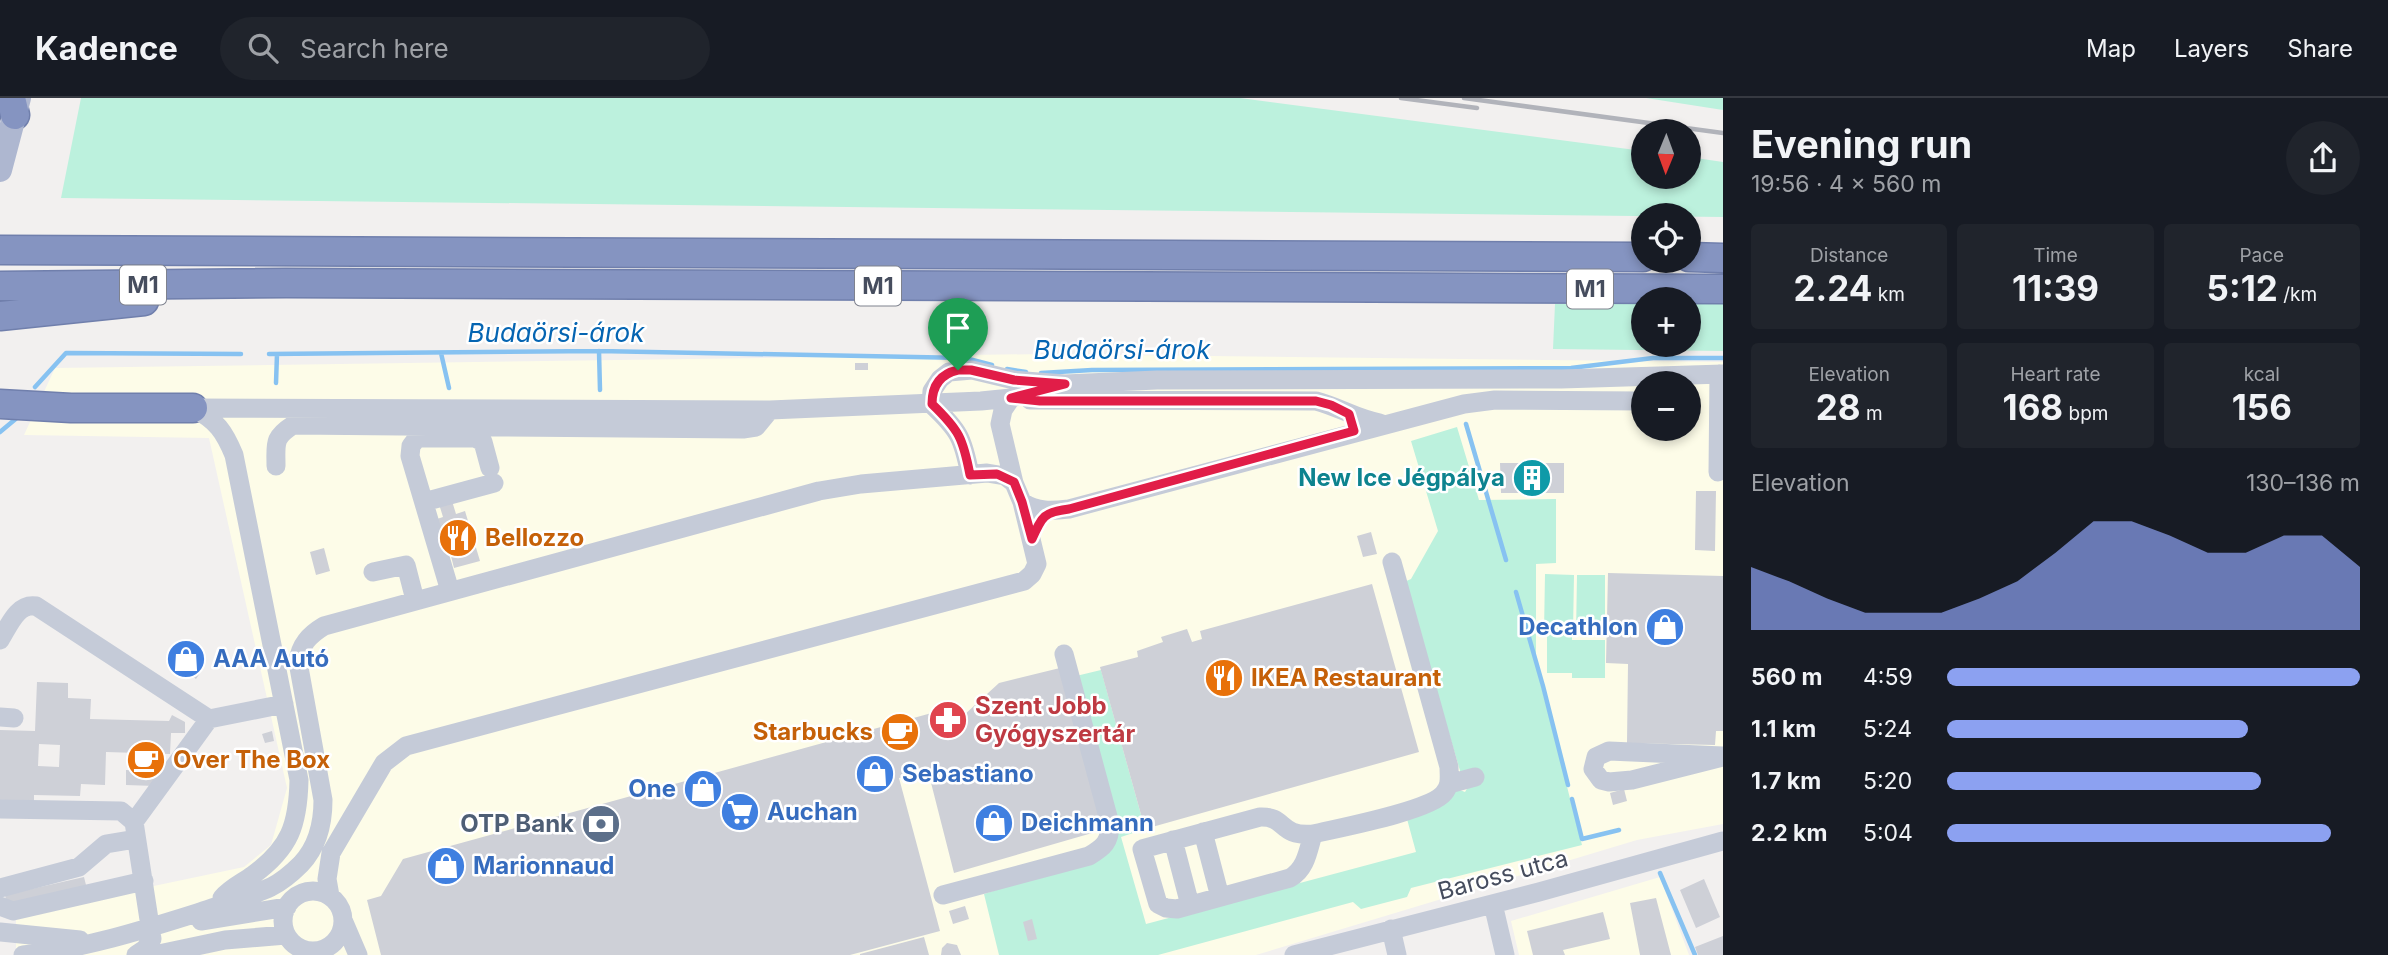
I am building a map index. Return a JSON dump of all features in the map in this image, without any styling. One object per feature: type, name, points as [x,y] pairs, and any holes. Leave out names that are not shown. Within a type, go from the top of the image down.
[{"type":"highway","name":"M1","points":[[1,249],[1631,257]]},
{"type":"highway","points":[[1701,257],[1723,258]]},
{"type":"highway","name":"M1","points":[[0,286],[286,284],[1723,289]]},
{"type":"highway","points":[[0,316],[286,284]]},
{"type":"highway","points":[[0,404],[71,408],[192,408]]},
{"type":"main road","points":[[0,170],[15,104]]},
{"type":"street","points":[[970,475],[964,446],[954,426],[932,404],[932,391],[940,379],[949,372],[958,370],[971,370],[1014,380],[1065,384],[1145,380],[1547,380],[1721,374],[1718,472]]},
{"type":"street","points":[[192,408],[770,410],[1011,398],[1065,384]]},
{"type":"street","points":[[1011,398],[1040,401],[1316,401],[1331,405],[1351,423]]},
{"type":"street","points":[[330,897],[327,879],[331,853],[384,763],[406,746],[1024,581],[1032,574],[1037,564],[1000,424],[1003,411],[1011,398]]},
{"type":"street","points":[[1022,502],[1037,510],[1050,512],[1069,509],[1326,439],[1351,423],[1382,424],[1465,404],[1496,400],[1631,401]]},
{"type":"street","points":[[1326,439],[1336,419],[1331,405]]},
{"type":"street","points":[[192,408],[209,417],[225,433],[234,455],[299,780],[298,810],[287,842],[272,861],[228,891],[214,907]]},
{"type":"street","points":[[275,466],[275,441],[293,425],[743,429],[756,427],[770,410]]},
{"type":"street","points":[[424,502],[489,479],[483,442],[475,438],[417,438],[411,446],[410,456],[450,591]]},
{"type":"street","points":[[939,477],[953,467],[964,446]]},
{"type":"street","points":[[151,928],[272,886],[301,864],[317,838],[323,800],[298,662],[306,640],[324,626],[819,491],[970,475],[997,474],[1014,482]]},
{"type":"street","points":[[1032,539],[1038,525],[1050,512]]},
{"type":"street","points":[[1313,834],[1304,865],[1298,874],[1190,905],[1166,908],[1158,904],[1142,849],[1270,817],[1278,820],[1286,831],[1298,835],[1313,834],[1430,804],[1441,797],[1450,784],[1449,767],[1391,562]]},
{"type":"street","points":[[373,572],[406,565],[415,600]]},
{"type":"street","points":[[0,640],[16,605],[36,606],[209,719],[284,704]]},
{"type":"street","points":[[943,895],[1089,856],[1105,846],[1110,835],[1110,824],[1064,654]]},
{"type":"street","points":[[0,888],[79,867],[106,844],[135,831],[209,719]]},
{"type":"street","points":[[1609,751],[1723,756],[1619,782],[1601,780],[1593,769],[1596,758],[1609,751]]},
{"type":"street","points":[[1450,784],[1475,777]]},
{"type":"street","points":[[0,809],[121,811],[135,831],[151,928],[152,939],[136,955]]},
{"type":"street","points":[[1203,832],[1220,897]]},
{"type":"street","points":[[1173,840],[1190,905]]},
{"type":"street","name":"Baross utca","points":[[1294,955],[1723,841]]},
{"type":"street","points":[[89,858],[98,893]]},
{"type":"street","points":[[0,905],[13,911],[144,881]]},
{"type":"street","points":[[343,920],[338,937],[326,952],[303,952],[286,935],[283,921],[286,907],[298,895],[314,891],[330,897],[340,907],[358,955]]},
{"type":"street","points":[[1493,904],[1505,955]]},
{"type":"street","points":[[23,955],[52,952],[151,928],[286,907]]},
{"type":"street","points":[[1391,929],[1397,955]]},
{"type":"street","points":[[0,932],[95,941]]},
{"type":"street","points":[[158,955],[225,940],[286,935]]},
{"type":"shaded area","points":[[1044,354],[1723,362],[1723,824],[1637,840],[1256,955],[16,955],[16,915],[244,867],[271,845],[287,788],[209,438],[24,435],[55,368]]},
{"type":"shaded area","points":[[1660,877],[1689,955],[1519,955],[1511,921]]},
{"type":"green space","points":[[81,98],[1240,98],[1631,149],[1631,189],[1701,189],[1701,159],[1723,162],[1723,217],[1701,217],[1701,203],[1631,203],[1631,216],[61,198]]},
{"type":"green space","points":[[1646,98],[1723,98],[1723,110]]},
{"type":"green space","points":[[1555,304],[1631,304],[1631,350],[1553,349]]},
{"type":"green space","points":[[1701,304],[1723,304],[1723,351],[1701,351]]},
{"type":"green space","points":[[1457,427],[1479,500],[1556,499],[1556,563],[1536,564],[1536,666],[1582,845],[1411,888],[1407,897],[1361,909],[1353,902],[1158,955],[999,955],[984,894],[1107,853],[1076,676],[1101,670],[1145,829],[1121,837],[1146,924],[1416,852],[1407,819],[1447,801],[1457,789],[1465,792],[1468,787],[1461,774],[1404,582],[1411,579],[1438,531],[1411,441]]},
{"type":"green space","points":[[1545,574],[1574,575],[1573,632],[1544,632]]},
{"type":"green space","points":[[1577,575],[1605,575],[1605,634],[1576,634]]},
{"type":"green space","points":[[1547,634],[1572,634],[1572,640],[1605,640],[1605,678],[1572,678],[1572,673],[1547,673]]},
{"type":"building","points":[[855,363],[868,363],[868,370],[855,370]]},
{"type":"building","name":"New Ice Jégpálya","points":[[1500,463],[1564,463],[1564,493],[1501,493]]},
{"type":"building","points":[[1696,491],[1716,491],[1715,551],[1695,550]]},
{"type":"building","name":"Bellozzo","points":[[452,501],[456,514],[465,511],[480,561],[454,568],[451,556],[446,557],[437,519],[443,517],[439,504]]},
{"type":"building","points":[[1371,532],[1377,554],[1363,557],[1357,536]]},
{"type":"building","points":[[324,548],[330,571],[316,575],[310,552]]},
{"type":"building","name":"Decathlon","points":[[1608,573],[1723,576],[1723,731],[1716,731],[1715,745],[1627,743],[1628,664],[1606,663]]},
{"type":"building","points":[[1372,584],[1419,752],[1145,829],[1100,667],[1138,657],[1137,651],[1163,642],[1161,637],[1187,629],[1192,642],[1202,639],[1200,631]]},
{"type":"building","points":[[185,658],[202,670],[196,679],[179,666]]},
{"type":"building","name":"Auchan","points":[[1064,667],[1106,829],[954,873],[928,771],[899,778],[940,931],[850,955],[381,955],[367,900],[381,896],[403,859],[957,706],[963,716],[999,683]]},
{"type":"building","points":[[37,682],[68,683],[68,698],[91,699],[90,719],[169,721],[172,715],[185,722],[185,733],[171,733],[170,754],[106,752],[105,785],[81,784],[80,796],[34,795],[34,804],[0,804],[0,730],[35,731]],"holes":[[[39,744],[60,745],[59,767],[38,766]]]},
{"type":"building","points":[[272,731],[274,741],[265,743],[262,734]]},
{"type":"building","points":[[126,770],[156,771],[155,786],[126,785]]},
{"type":"building","points":[[1624,789],[1627,801],[1613,805],[1610,793]]},
{"type":"building","points":[[84,877],[87,889],[8,908],[5,895]]},
{"type":"building","points":[[1704,879],[1720,917],[1696,928],[1680,890]]},
{"type":"building","points":[[1656,898],[1671,955],[1640,955],[1630,903]]},
{"type":"building","points":[[965,906],[969,919],[953,924],[949,911]]},
{"type":"building","points":[[1603,912],[1610,939],[1563,950],[1565,955],[1533,955],[1527,931]]},
{"type":"building","points":[[1032,919],[1037,939],[1028,941],[1023,922]]},
{"type":"building","points":[[1723,936],[1723,955],[1698,955],[1695,947]]},
{"type":"building","points":[[924,937],[929,955],[860,955],[860,954]]},
{"type":"building","points":[[947,943],[957,945],[961,955],[941,955],[942,948]]},
{"type":"waterway","points":[[599,351],[600,390]]},
{"type":"waterway","name":"Budaörsi-árok","points":[[269,354],[599,351],[965,358],[992,365]]},
{"type":"waterway","name":"Budaörsi-árok","points":[[35,387],[66,353],[241,354]]},
{"type":"waterway","points":[[441,353],[449,388]]},
{"type":"waterway","points":[[276,383],[277,354]]},
{"type":"waterway","name":"Budaörsi-árok","points":[[1041,373],[1092,370],[1571,368],[1653,358],[1723,358]]},
{"type":"waterway","name":"Budaörsi-árok","points":[[1007,369],[1026,372]]},
{"type":"waterway","name":"Budaörsi-árok","points":[[0,432],[18,417]]},
{"type":"waterway","name":"Budaörsi-árok","points":[[1466,424],[1506,560]]},
{"type":"waterway","name":"Budaörsi-árok","points":[[1516,592],[1568,785]]},
{"type":"waterway","name":"Budaörsi-árok","points":[[1572,799],[1582,839],[1619,830]]},
{"type":"waterway","name":"Budaörsi-árok","points":[[1660,873],[1695,955]]},
{"type":"railway","points":[[1401,98],[1477,108]]},
{"type":"railway","points":[[1464,98],[1723,133]]},
{"type":"place","name":"New Ice Jégpálya","points":[[1532,478]]},
{"type":"place","name":"Bellozzo","points":[[458,538]]},
{"type":"place","name":"Decathlon","points":[[1665,627]]},
{"type":"place","name":"AAA Autó","points":[[186,659]]},
{"type":"place","name":"IKEA Restaurant","points":[[1224,678]]},
{"type":"place","name":"Szent Jobb Gyógyszertár","points":[[948,720]]},
{"type":"place","name":"Starbucks","points":[[900,732]]},
{"type":"place","name":"Over The Box","points":[[146,760]]},
{"type":"place","name":"Sebastiano","points":[[875,774]]},
{"type":"place","name":"One","points":[[703,789]]},
{"type":"place","name":"Auchan","points":[[740,812]]},
{"type":"place","name":"Deichmann","points":[[994,823]]},
{"type":"place","name":"OTP Bank","points":[[601,824]]},
{"type":"place","name":"Marionnaud","points":[[446,866]]},
{"type":"route","points":[[958,370],[982,371],[1035,383],[1065,384],[1011,398],[1040,401],[1316,401],[1349,414],[1354,431],[1050,512],[1038,525],[1032,539],[1014,482],[997,474],[970,475],[958,432],[932,404],[932,391],[940,379],[949,372],[958,370]]}]
